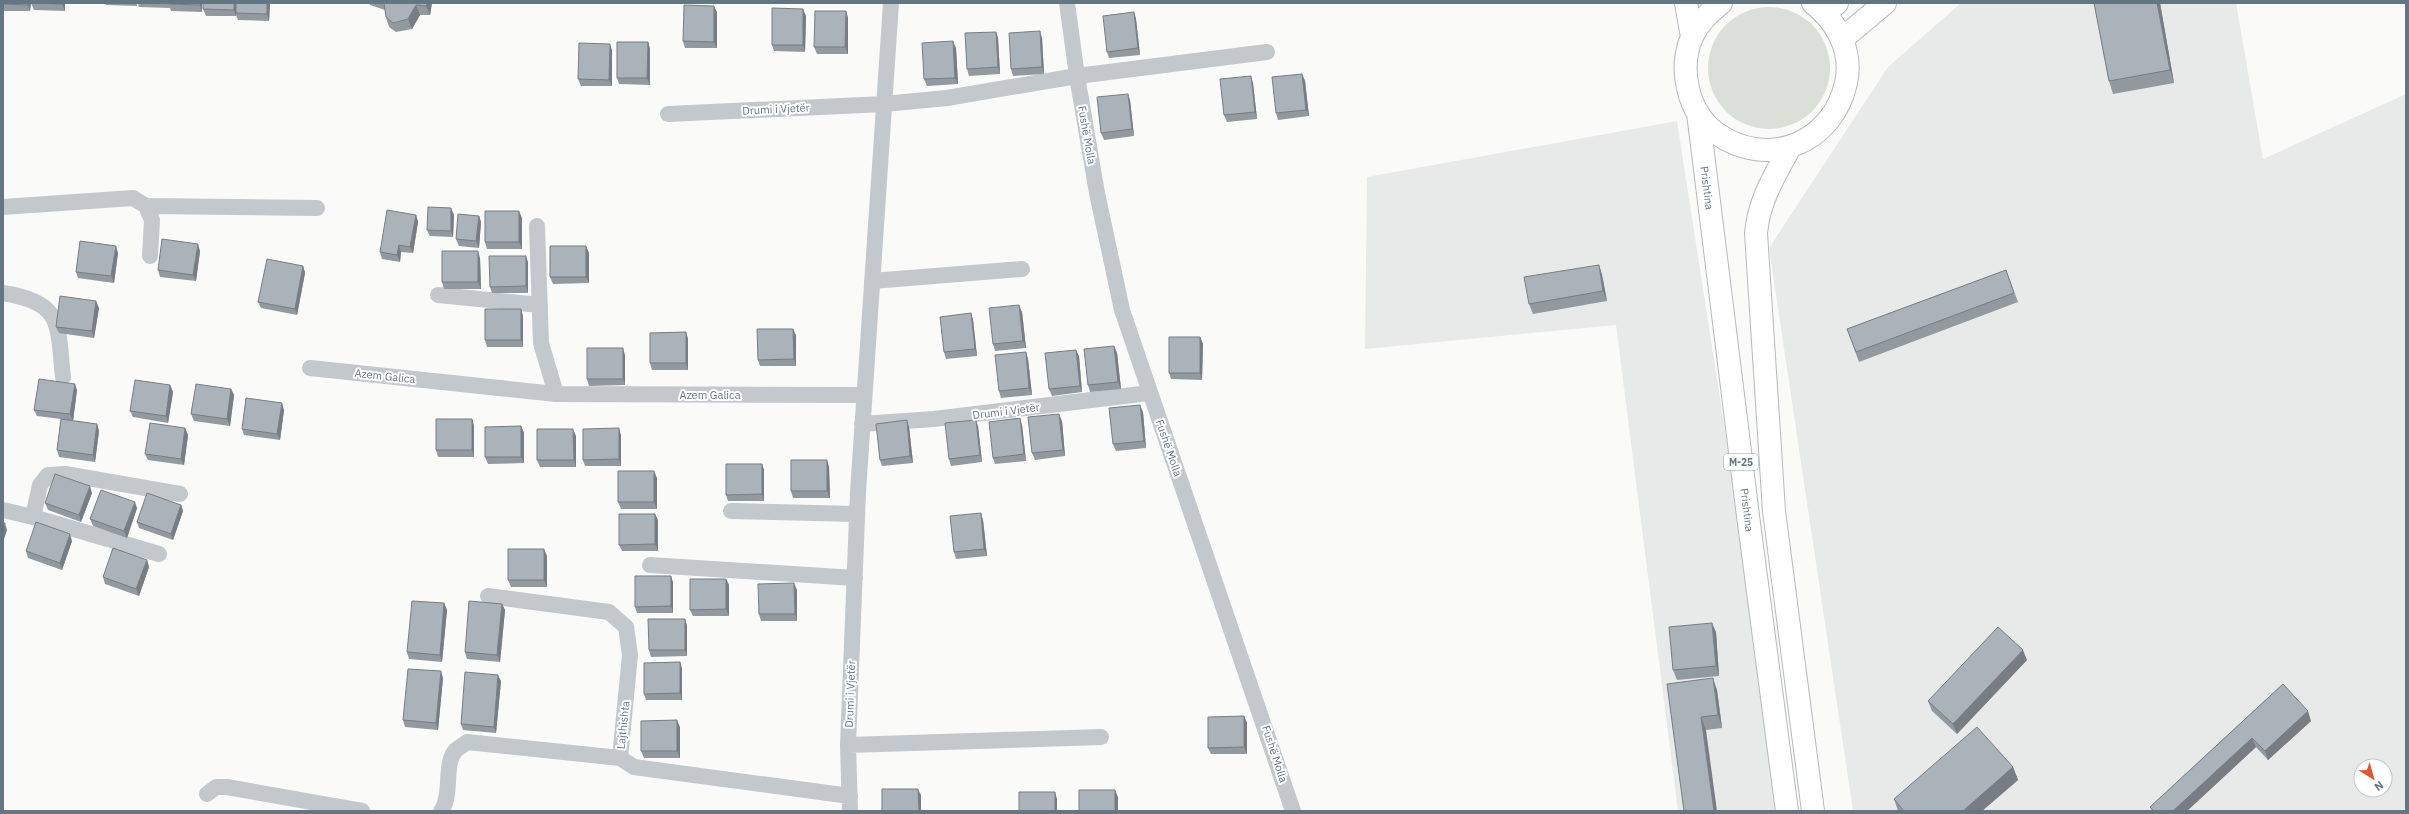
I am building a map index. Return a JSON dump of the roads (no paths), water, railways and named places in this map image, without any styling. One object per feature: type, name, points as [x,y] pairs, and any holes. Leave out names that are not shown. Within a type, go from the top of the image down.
[{"type":"main road","name":"M-25","points":[[1686,3],[1692,38]]},
{"type":"main road","name":"Prishtina","points":[[1721,3],[1706,15],[1692,38],[1685,63],[1687,89],[1698,113],[1716,133],[1738,146],[1764,150],[1790,147],[1813,135],[1823,127],[1835,112],[1843,95],[1848,77],[1847,58],[1842,39],[1825,6]]},
{"type":"main road","points":[[1842,39],[1884,3]]},
{"type":"main road","name":"Prishtina","points":[[1698,113],[1748,516],[1787,811]]},
{"type":"main road","name":"M-25","points":[[1790,147],[1765,192],[1758,214],[1756,233],[1774,511],[1813,811]]},
{"type":"street","name":"Drumi i Vjetër","points":[[850,804],[848,745],[857,514],[891,3]]},
{"type":"street","name":"Fushë Molla","points":[[1067,3],[1077,76],[1097,193],[1122,310],[1294,811]]},
{"type":"street","points":[[884,104],[947,98],[1077,76],[1267,52]]},
{"type":"street","name":"Drumi i Vjetër","points":[[668,114],[884,104]]},
{"type":"street","points":[[3,207],[132,198],[146,206],[317,208]]},
{"type":"street","points":[[146,206],[152,220],[150,256]]},
{"type":"street","points":[[537,226],[541,343],[556,394]]},
{"type":"street","points":[[872,281],[1022,269]]},
{"type":"street","points":[[3,293],[26,297],[46,307],[57,325],[64,377]]},
{"type":"street","points":[[438,295],[540,305]]},
{"type":"street","name":"Azem Galica","points":[[310,368],[556,394],[864,395]]},
{"type":"street","name":"Drumi i Vjetër","points":[[862,424],[934,419],[1150,393]]},
{"type":"street","points":[[34,517],[40,485],[48,476],[64,474],[180,494]]},
{"type":"street","points":[[3,510],[34,517],[159,554]]},
{"type":"street","points":[[731,511],[857,514]]},
{"type":"street","points":[[650,564],[855,578]]},
{"type":"street","name":"Lajthishta","points":[[488,596],[609,612],[626,627],[630,655],[620,758],[634,767],[850,804]]},
{"type":"street","points":[[848,745],[1101,738]]},
{"type":"street","points":[[441,811],[446,805],[456,750],[467,742],[620,758]]},
{"type":"street","points":[[207,794],[216,787],[227,787],[362,811]]}]
